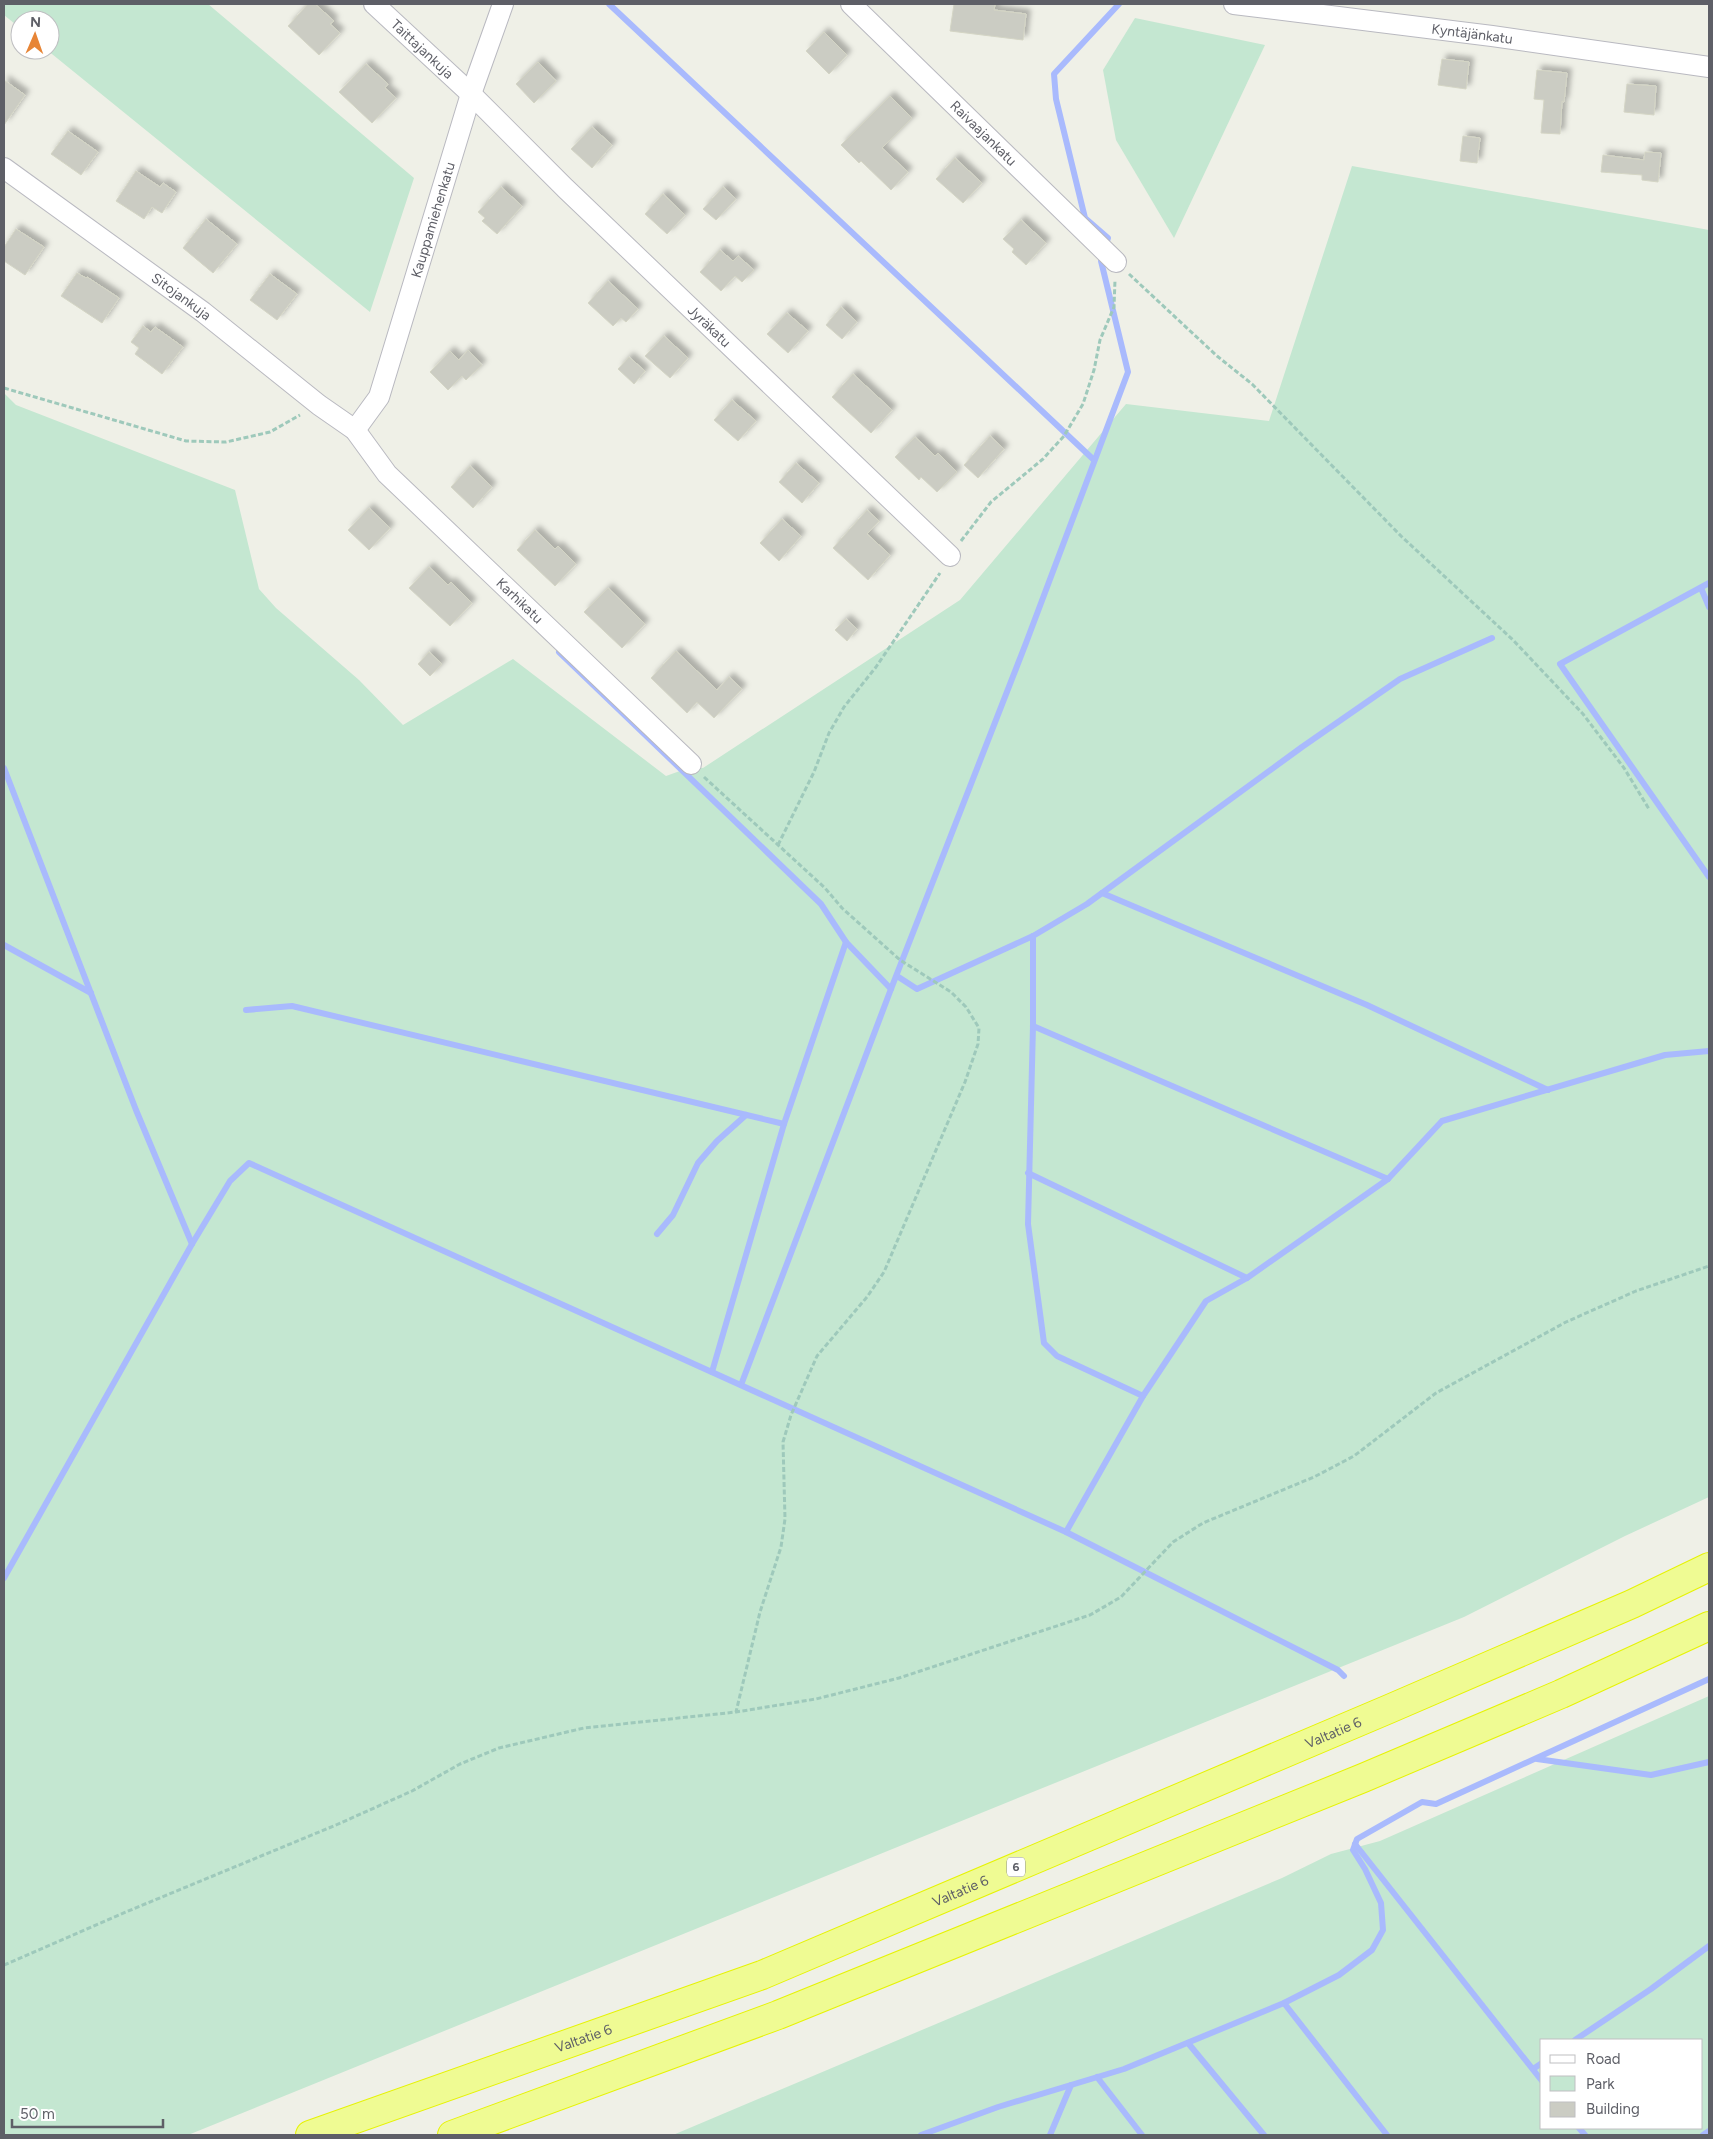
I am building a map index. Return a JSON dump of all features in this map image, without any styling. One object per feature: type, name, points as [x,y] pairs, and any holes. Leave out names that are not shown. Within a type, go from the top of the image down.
[{"type":"highway","name":"Valtatie 6","points":[[310,2135],[762,1975],[1632,1604],[1709,1567]]},
{"type":"highway","points":[[452,2135],[778,2014],[1363,1778],[1561,1694],[1709,1626]]},
{"type":"street","name":"Taittajankuja","points":[[374,4],[471,94]]},
{"type":"street","name":"Kauppamiehenkatu","points":[[355,430],[379,397],[471,94],[503,4]]},
{"type":"street","name":"Raivaajankatu","points":[[850,4],[1116,262]]},
{"type":"street","name":"Kyntäjänkatu","points":[[1234,4],[1349,10],[1709,67]]},
{"type":"street","name":"Jyräkatu","points":[[471,94],[565,188],[950,556]]},
{"type":"street","name":"Sitojankuja","points":[[4,168],[203,312],[319,405],[355,430]]},
{"type":"street","name":"Karhikatu","points":[[355,430],[387,474],[691,764]]},
{"type":"path","points":[[1116,262],[1218,356],[1252,384],[1401,536],[1513,640],[1583,714],[1624,768],[1649,809]]},
{"type":"path","points":[[4,388],[186,441],[226,442],[270,432],[319,405]]},
{"type":"path","points":[[691,764],[737,809],[825,888],[842,908],[900,960],[913,970],[942,985],[966,1006],[979,1028],[978,1044],[949,1124],[884,1272],[868,1297],[817,1356],[791,1414],[783,1442],[785,1519],[781,1547],[760,1612],[736,1712]]},
{"type":"path","points":[[4,1965],[132,1909],[336,1825],[412,1790],[460,1764],[499,1748],[584,1728],[736,1712],[816,1699],[899,1678],[1090,1615],[1121,1597],[1173,1542],[1203,1523],[1314,1477],[1354,1456],[1436,1393],[1566,1322],[1636,1291],[1709,1266]]},
{"type":"green space","points":[[4,4],[208,4],[414,178],[370,312],[59,60],[60,10],[10,10],[10,20],[4,15]]},
{"type":"green space","points":[[1135,18],[1265,45],[1174,238],[1116,140],[1103,70]]},
{"type":"green space","points":[[1352,166],[1709,230],[1709,1497],[1625,1536],[1464,1617],[188,2135],[4,2135],[4,393],[16,405],[235,490],[259,589],[276,608],[359,680],[403,725],[513,659],[666,776],[691,767],[703,768],[960,600],[1126,404],[1269,421]]},
{"type":"green space","points":[[1709,1696],[1709,2135],[673,2135],[1282,1878],[1331,1854],[1380,1841]]},
{"type":"building","points":[[308,4],[315,4],[334,21],[330,24],[340,33],[319,55],[288,26]]},
{"type":"building","points":[[954,4],[995,4],[994,10],[1026,14],[1023,40],[950,31]]},
{"type":"building","points":[[824,32],[847,55],[829,74],[806,51]]},
{"type":"building","points":[[1442,59],[1469,62],[1466,89],[1438,85]]},
{"type":"building","points":[[538,62],[556,81],[534,103],[516,84]]},
{"type":"building","points":[[366,64],[388,84],[385,88],[396,98],[372,123],[339,92]]},
{"type":"building","points":[[1537,70],[1567,73],[1564,102],[1562,101],[1560,134],[1541,133],[1544,100],[1534,99]]},
{"type":"building","points":[[4,80],[25,95],[4,125]]},
{"type":"building","points":[[1627,84],[1656,86],[1654,115],[1624,112]]},
{"type":"building","points":[[890,96],[912,118],[882,148],[908,172],[891,190],[841,145]]},
{"type":"building","points":[[592,127],[612,145],[592,168],[571,149]]},
{"type":"building","points":[[68,131],[98,152],[81,175],[51,154]]},
{"type":"building","points":[[1463,136],[1480,138],[1477,163],[1460,161]]},
{"type":"building","points":[[1645,152],[1661,153],[1658,182],[1642,180],[1642,175],[1601,172],[1603,155],[1644,160]]},
{"type":"building","points":[[955,158],[982,183],[963,203],[936,179]]},
{"type":"building","points":[[136,171],[160,187],[163,183],[176,192],[162,213],[152,207],[144,219],[116,201]]},
{"type":"building","points":[[501,187],[522,206],[497,234],[482,221],[485,218],[478,212]]},
{"type":"building","points":[[723,187],[736,199],[716,220],[703,209]]},
{"type":"building","points":[[663,194],[685,215],[667,234],[645,214]]},
{"type":"building","points":[[206,219],[237,244],[213,273],[183,248]]},
{"type":"building","points":[[1021,220],[1046,243],[1026,265],[1012,252],[1014,249],[1003,239]]},
{"type":"building","points":[[16,229],[44,247],[25,275],[4,261],[4,247]]},
{"type":"building","points":[[720,250],[733,261],[738,256],[754,270],[742,282],[735,276],[721,291],[700,272]]},
{"type":"building","points":[[77,273],[87,277],[119,298],[102,323],[61,296]]},
{"type":"building","points":[[270,274],[297,294],[277,320],[250,300]]},
{"type":"building","points":[[608,281],[638,309],[626,322],[621,318],[613,326],[588,303]]},
{"type":"building","points":[[841,307],[857,322],[842,339],[826,325]]},
{"type":"building","points":[[787,313],[808,331],[788,353],[767,334]]},
{"type":"building","points":[[143,326],[151,332],[155,327],[183,347],[162,374],[135,354],[139,348],[131,342]]},
{"type":"building","points":[[664,336],[688,358],[670,378],[645,356]]},
{"type":"building","points":[[468,350],[482,365],[466,380],[462,376],[448,390],[430,372],[450,351],[459,360]]},
{"type":"building","points":[[629,357],[645,371],[634,384],[618,369]]},
{"type":"building","points":[[853,374],[892,410],[871,433],[832,397]]},
{"type":"building","points":[[732,400],[756,421],[738,441],[714,420]]},
{"type":"building","points":[[990,436],[1004,449],[978,478],[964,465]]},
{"type":"building","points":[[915,437],[935,456],[938,453],[957,472],[937,492],[921,477],[919,480],[895,457]]},
{"type":"building","points":[[796,463],[819,483],[802,503],[779,482]]},
{"type":"building","points":[[470,466],[492,487],[473,508],[451,487]]},
{"type":"building","points":[[369,508],[390,528],[369,550],[348,530]]},
{"type":"building","points":[[867,510],[879,521],[867,534],[890,555],[868,580],[833,548]]},
{"type":"building","points":[[782,519],[801,536],[779,561],[760,543]]},
{"type":"building","points":[[535,530],[555,549],[558,546],[576,564],[555,586],[517,550]]},
{"type":"building","points":[[429,567],[448,585],[451,582],[472,603],[450,626],[409,588]]},
{"type":"building","points":[[608,588],[645,624],[622,648],[584,612]]},
{"type":"building","points":[[846,619],[857,629],[847,641],[835,630]]},
{"type":"building","points":[[676,651],[717,690],[729,677],[742,689],[714,718],[697,702],[687,713],[651,678]]},
{"type":"building","points":[[429,652],[442,664],[430,676],[418,664]]},
{"type":"waterway","points":[[609,4],[1094,460]]},
{"type":"waterway","points":[[741,1385],[1128,372],[1101,261],[1108,238],[1085,218],[1056,99],[1054,74],[1119,4]]},
{"type":"waterway","points":[[1709,583],[1560,664],[1709,877]]},
{"type":"waterway","points":[[1701,588],[1709,607]]},
{"type":"waterway","points":[[897,976],[917,989],[1033,936],[1087,904],[1302,747],[1400,679],[1492,638]]},
{"type":"waterway","points":[[559,652],[821,904],[846,942],[891,989]]},
{"type":"waterway","points":[[4,768],[136,1110],[192,1244]]},
{"type":"waterway","points":[[1102,893],[1367,1005],[1548,1090]]},
{"type":"waterway","points":[[1033,936],[1033,1026],[1028,1224],[1044,1343],[1057,1356],[1143,1396]]},
{"type":"waterway","points":[[712,1372],[784,1124],[846,942]]},
{"type":"waterway","points":[[4,945],[91,993]]},
{"type":"waterway","points":[[246,1010],[292,1006],[784,1124]]},
{"type":"waterway","points":[[1033,1026],[1388,1179]]},
{"type":"waterway","points":[[1066,1532],[1143,1396],[1206,1301],[1247,1278],[1388,1179],[1442,1121],[1665,1055],[1709,1051]]},
{"type":"waterway","points":[[657,1234],[673,1215],[698,1163],[717,1141],[746,1115]]},
{"type":"waterway","points":[[4,1578],[192,1244],[230,1181],[249,1163],[1066,1532],[1338,1670],[1344,1676]]},
{"type":"waterway","points":[[1028,1173],[1247,1278]]},
{"type":"waterway","points":[[921,2135],[998,2107],[1124,2069],[1284,2003],[1339,1975],[1372,1950],[1383,1930],[1381,1903],[1365,1869],[1353,1850],[1357,1839],[1422,1802],[1436,1804],[1709,1679]]},
{"type":"waterway","points":[[1537,1759],[1651,1775],[1709,1762]]},
{"type":"waterway","points":[[1355,1844],[1540,2078]]},
{"type":"waterway","points":[[1576,2039],[1651,1989],[1709,1946]]},
{"type":"waterway","points":[[1284,2003],[1387,2135]]},
{"type":"waterway","points":[[1188,2043],[1264,2135]]},
{"type":"waterway","points":[[1533,2069],[1540,2064]]},
{"type":"waterway","points":[[1097,2077],[1142,2135]]},
{"type":"waterway","points":[[1050,2135],[1071,2085]]},
{"type":"waterway","points":[[1580,2129],[1585,2135]]},
{"type":"waterway","points":[[1703,2135],[1709,2131]]}]
